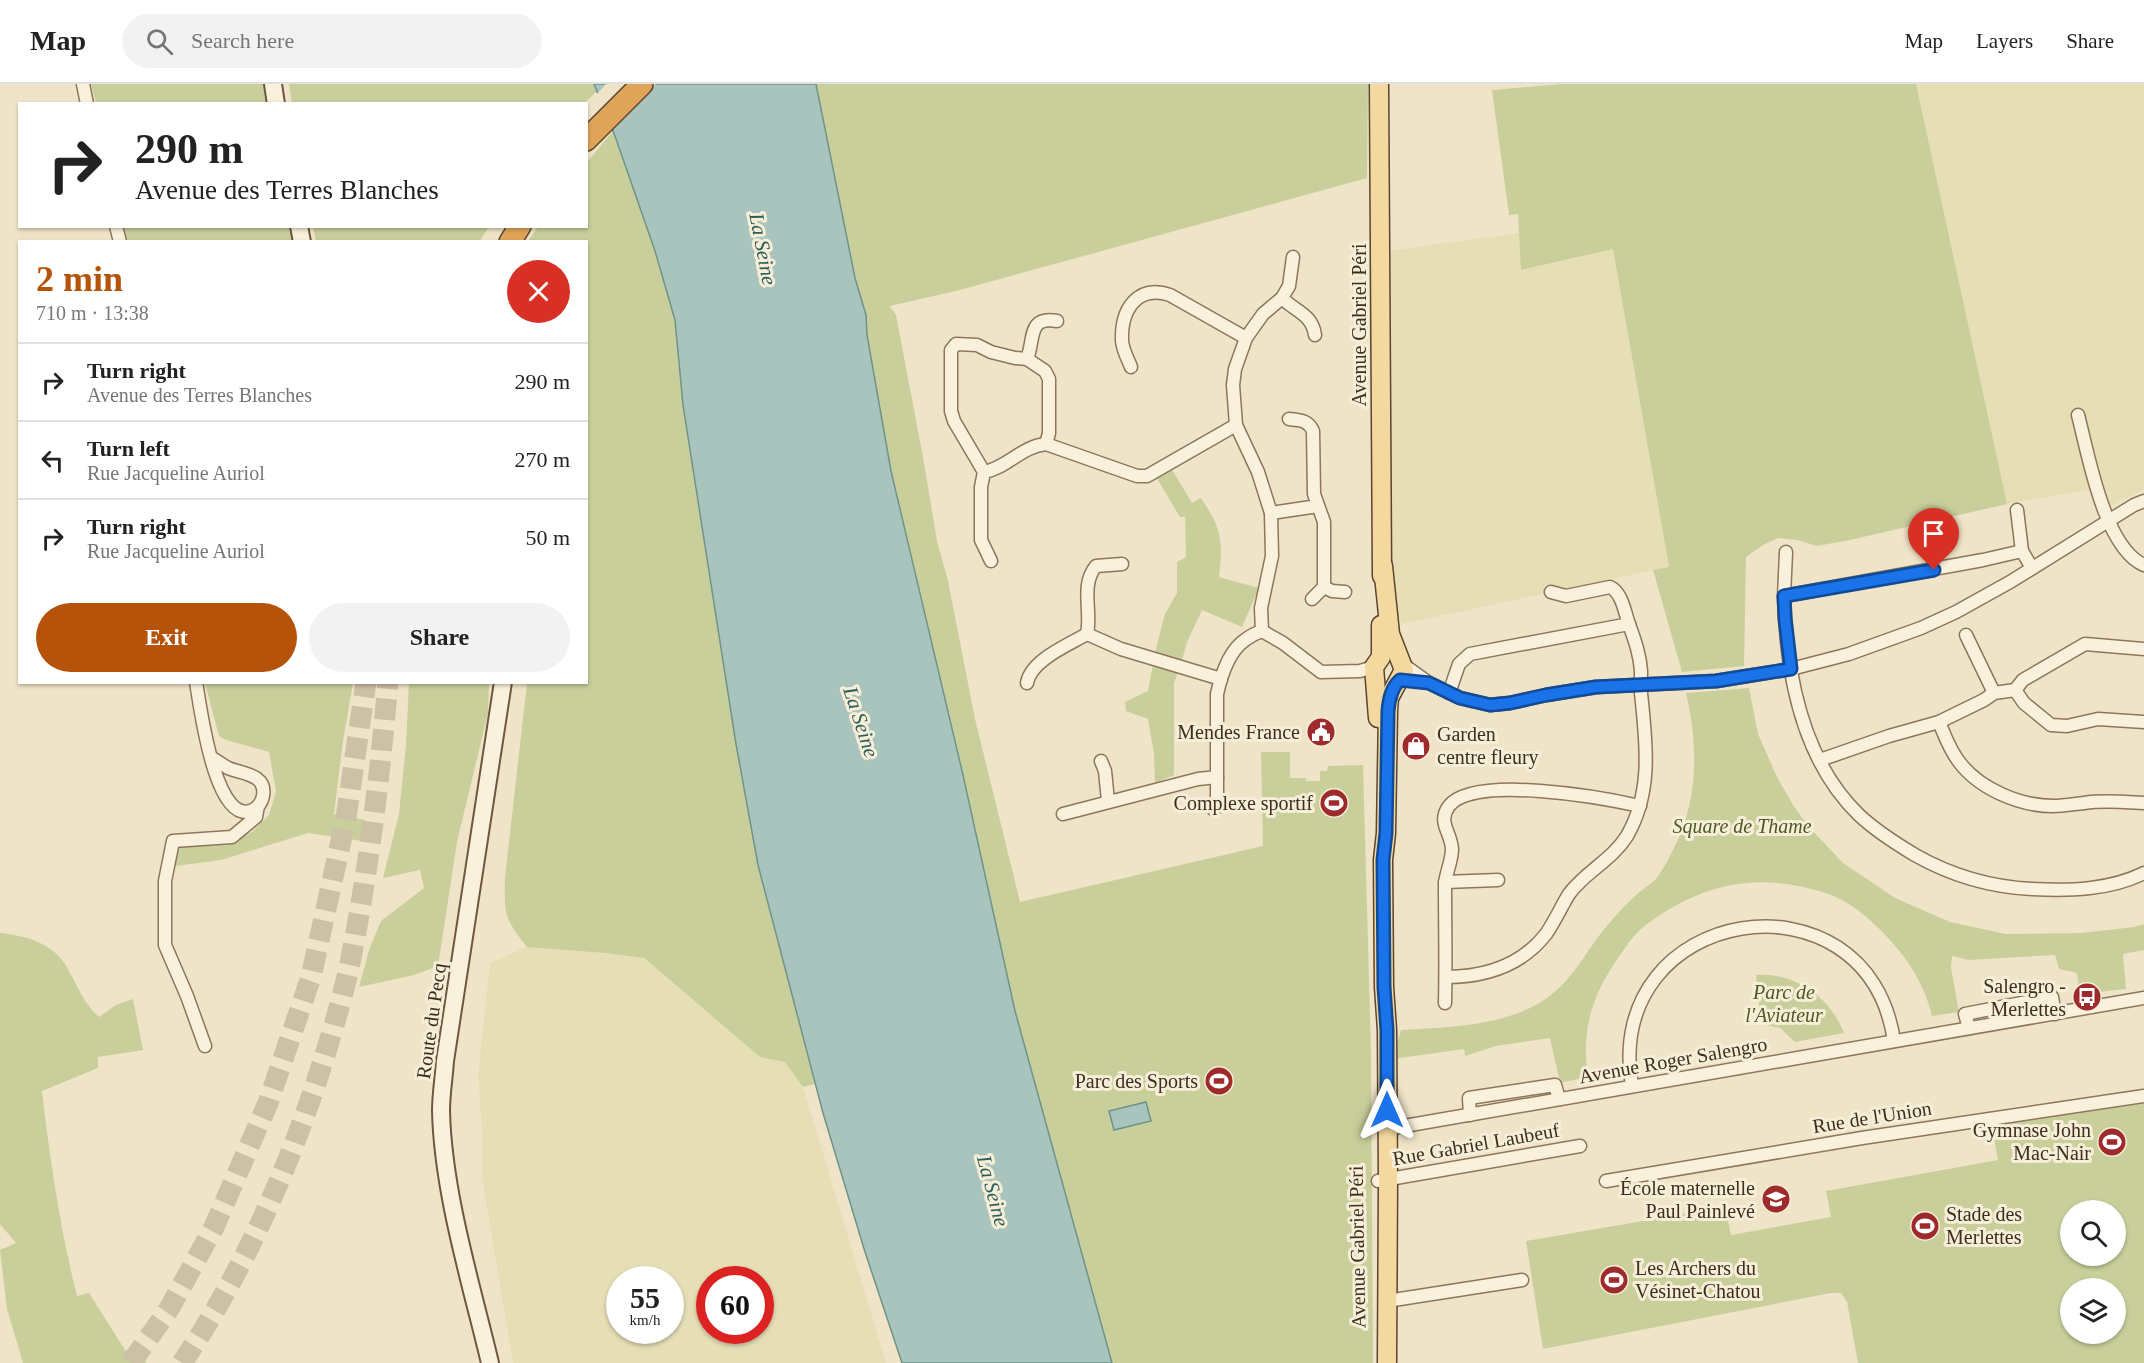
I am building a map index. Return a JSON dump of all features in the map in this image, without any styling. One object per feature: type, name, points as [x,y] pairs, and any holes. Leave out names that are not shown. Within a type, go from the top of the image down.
[{"type":"highway","points":[[588,116],[621,84]]},
{"type":"highway","points":[[588,138],[642,84]]},
{"type":"main road","points":[[273,84],[276,102]]},
{"type":"main road","name":"Avenue Gabriel Péri","points":[[1379,84],[1383,566],[1390,634],[1386,833],[1383,860],[1384,987],[1387,1030],[1382,1129]]},
{"type":"main road","name":"Route du Pecq","points":[[490,1363],[455,1212],[445,1158],[441,1109],[445,1061],[503,684]]},
{"type":"main road","name":"Avenue Gabriel Péri","points":[[1384,987],[1378,1030],[1378,1068],[1382,1080],[1387,1363]]},
{"type":"main road","name":"Avenue Gabriel Péri","points":[[1381,1363],[1385,1179]]},
{"type":"street","points":[[83,84],[87,102]]},
{"type":"street","points":[[1262,631],[1261,608],[1272,556],[1271,513],[1258,472],[1236,425],[1233,386],[1235,369],[1246,338],[1263,314],[1282,298],[1289,286],[1293,257]]},
{"type":"street","points":[[1131,367],[1122,341],[1127,310],[1131,302],[1148,294],[1160,292],[1170,295],[1246,338]]},
{"type":"street","points":[[1282,298],[1292,308],[1308,317],[1315,335]]},
{"type":"street","points":[[1028,359],[1038,322],[1044,319],[1056,321]]},
{"type":"street","points":[[991,561],[981,540],[981,487],[984,472],[954,421],[951,411],[951,350],[956,345],[977,345],[991,352],[1028,359],[1045,371],[1049,379],[1049,433],[1046,444]]},
{"type":"street","points":[[2078,415],[2099,500],[2129,554],[2144,564]]},
{"type":"street","points":[[1289,418],[1304,420],[1310,424],[1313,431],[1314,494],[1324,522],[1324,587],[1312,599]]},
{"type":"street","points":[[984,472],[993,471],[1034,445],[1046,444],[1137,476],[1147,476],[1236,425]]},
{"type":"street","points":[[1262,631],[1283,643],[1322,672],[1390,669],[1450,690],[1467,700],[1490,705],[1596,687],[1716,681],[1791,669],[1849,654],[1921,628],[1983,598],[2144,501]]},
{"type":"street","points":[[1271,513],[1318,506]]},
{"type":"street","points":[[2017,510],[2022,551],[2032,568]]},
{"type":"street","points":[[1784,596],[2022,551]]},
{"type":"street","points":[[1786,552],[1785,618],[1799,711],[1820,760],[1846,800],[1874,829],[1935,866],[1959,876],[2005,887],[2050,890],[2095,887],[2116,883],[2144,873]]},
{"type":"street","points":[[1027,682],[1033,668],[1040,662],[1087,634],[1089,626],[1088,581],[1096,566],[1122,564]]},
{"type":"street","points":[[1324,587],[1332,591],[1345,592]]},
{"type":"street","points":[[1446,977],[1469,977],[1496,970],[1522,957],[1536,945],[1547,932],[1570,893],[1626,837],[1640,807],[1645,789],[1647,745],[1640,684],[1641,670],[1638,651],[1619,597],[1615,589],[1610,587],[1566,596],[1551,592]]},
{"type":"street","points":[[1450,690],[1459,664],[1470,654],[1629,624]]},
{"type":"street","points":[[1215,810],[1218,798],[1217,694],[1230,657],[1243,640],[1262,631]]},
{"type":"street","points":[[1087,634],[1122,649],[1221,679]]},
{"type":"street","points":[[1966,635],[1994,693]]},
{"type":"street","points":[[1820,760],[1889,736],[1939,722],[1994,693],[2016,690],[2024,680],[2085,644],[2144,649]]},
{"type":"street","points":[[196,684],[217,779],[235,822],[232,837]]},
{"type":"street","points":[[2016,690],[2024,703],[2051,725],[2067,726],[2098,719],[2144,722]]},
{"type":"street","points":[[1939,722],[1960,763],[1985,784],[2007,796],[2032,804],[2050,806],[2099,802],[2144,803]]},
{"type":"street","points":[[212,758],[229,768],[257,778],[264,789],[262,801],[254,810],[243,812],[229,804]]},
{"type":"street","points":[[1101,761],[1105,771],[1108,801]]},
{"type":"street","points":[[1063,814],[1198,779],[1217,777]]},
{"type":"street","points":[[1445,1003],[1445,882],[1452,849],[1443,819],[1449,806],[1470,793],[1520,790],[1611,799],[1640,807]]},
{"type":"street","points":[[205,1046],[165,945],[165,881],[172,841],[232,837],[256,817],[258,806]]},
{"type":"street","points":[[1445,882],[1498,880]]},
{"type":"street","points":[[1632,1086],[1629,1064],[1631,1038],[1637,1013],[1649,989],[1669,964],[1689,948],[1713,935],[1743,927],[1770,926],[1799,931],[1822,940],[1845,955],[1862,971],[1874,987],[1887,1014],[1894,1041]]},
{"type":"street","name":"Avenue Roger Salengro","points":[[1382,1129],[1969,1028],[1965,1014],[2052,997],[2055,1014],[2144,998]]},
{"type":"street","points":[[1470,1115],[1469,1098],[1555,1085],[1558,1099]]},
{"type":"street","name":"Rue de l'Union","points":[[1606,1181],[1862,1138],[2144,1096]]},
{"type":"street","name":"Rue Gabriel Laubeuf","points":[[1385,1179],[1581,1146]]},
{"type":"street","points":[[1387,1300],[1522,1280]]},
{"type":"shaded area","points":[[1912,84],[2144,84],[2144,490],[2107,508],[2102,493],[2089,490],[2007,504]]},
{"type":"shaded area","points":[[1519,233],[1522,270],[1613,249],[1669,567],[1402,624],[1394,609],[1389,558],[1388,251]]},
{"type":"shaded area","points":[[527,947],[643,958],[760,1057],[785,1062],[803,1087],[886,1363],[513,1363],[482,1178],[482,1130],[478,1075],[490,963]]},
{"type":"green space","points":[[91,84],[265,84],[268,102],[96,102]]},
{"type":"green space","points":[[289,84],[594,84],[597,91],[586,102],[292,102]]},
{"type":"green space","points":[[816,84],[1368,84],[1367,178],[960,290],[890,306],[896,315],[937,541],[948,581],[975,719],[1020,902],[1263,846],[1261,752],[1290,752],[1290,778],[1306,778],[1306,781],[1320,781],[1320,771],[1327,771],[1328,766],[1363,765],[1371,1051],[1373,1363],[1112,1363],[1015,1011],[963,775],[891,471],[867,335],[866,315],[855,278]]},
{"type":"green space","points":[[1562,84],[1916,84],[2007,504],[1817,546],[1797,540],[1778,538],[1763,545],[1746,557],[1744,666],[1682,672],[1653,570],[1669,567],[1613,249],[1521,270],[1518,214],[1509,215],[1492,90]]},
{"type":"green space","points":[[613,131],[655,251],[675,320],[683,405],[736,744],[758,865],[815,1084],[803,1087],[785,1062],[760,1057],[644,958],[527,947],[510,922],[505,907],[505,877],[527,684],[588,684],[588,240],[529,240],[537,228],[588,228],[588,161]]},
{"type":"green space","points":[[124,228],[292,228],[296,240],[127,240]]},
{"type":"green space","points":[[313,228],[488,228],[480,240],[316,240]]},
{"type":"green space","points":[[1171,468],[1192,503],[1201,498],[1217,527],[1221,544],[1219,577],[1259,588],[1242,627],[1202,610],[1187,642],[1182,660],[1155,652],[1165,614],[1177,593],[1177,562],[1186,557],[1185,517],[1180,517],[1156,477]]},
{"type":"green space","points":[[1153,664],[1178,672],[1174,683],[1174,775],[1155,783],[1154,754],[1148,719],[1126,711],[1125,702],[1148,691]]},
{"type":"green space","points":[[205,684],[353,684],[334,814],[365,820],[362,841],[308,833],[221,860],[176,866],[174,860],[178,847],[229,845],[253,831],[269,815],[276,791],[269,752],[219,736]]},
{"type":"green space","points":[[409,684],[489,684],[488,713],[457,842],[438,966],[414,975],[359,987],[369,950],[381,921],[424,888],[420,870],[383,878],[399,814]]},
{"type":"green space","name":"Square de Thame","points":[[1749,688],[1758,734],[1777,777],[1809,827],[1843,863],[1895,898],[1950,922],[2006,934],[2081,933],[2144,924],[2144,950],[2123,954],[2126,989],[2080,994],[2077,973],[2059,969],[2055,955],[1968,960],[1952,956],[1951,968],[1959,1012],[1932,1016],[1921,984],[1903,955],[1871,921],[1858,911],[1838,898],[1812,889],[1767,882],[1750,883],[1717,888],[1684,901],[1653,920],[1632,938],[1607,975],[1594,1002],[1587,1030],[1588,1077],[1560,1083],[1550,1038],[1496,1046],[1465,1056],[1464,1049],[1393,1059],[1401,1030],[1450,1027],[1499,1019],[1542,1002],[1561,986],[1616,916],[1637,894],[1656,879],[1674,848],[1688,810],[1694,772],[1693,732],[1686,693]]},
{"type":"green space","points":[[0,933],[39,942],[55,953],[68,969],[85,1000],[99,1017],[116,1005],[133,999],[143,1050],[98,1057],[98,1068],[42,1091],[56,1194],[77,1296],[89,1293],[125,1350],[141,1351],[146,1363],[23,1363],[7,1309],[0,1250],[16,1243],[0,1224]]},
{"type":"green space","name":"Parc de l'Aviateur","points":[[1756,975],[1784,978],[1809,989],[1830,1008],[1844,1033],[1795,1042],[1780,1028],[1761,1024]]},
{"type":"green space","name":"Stade des Merlettes","points":[[2144,1096],[2144,1363],[1858,1363],[1847,1302],[1841,1293],[1831,1293],[1543,1349],[1526,1241],[1725,1207],[1731,1235],[1831,1217],[1826,1191],[1998,1160],[1990,1118]]},
{"type":"water","name":"La Seine","points":[[594,84],[816,84],[855,278],[866,315],[867,335],[891,471],[963,775],[1015,1011],[1112,1363],[902,1363],[865,1252],[823,1113],[758,865],[736,744],[683,405],[675,320],[655,251],[615,136]]},
{"type":"water","points":[[1146,1102],[1151,1121],[1114,1130],[1109,1111]]},
{"type":"pier","points":[[606,84],[656,84],[609,129],[596,95]]},
{"type":"tunnel","points":[[131,1363],[169,1309],[214,1227],[268,1103],[311,977],[346,818],[366,684]]},
{"type":"tunnel","points":[[182,1363],[240,1265],[273,1196],[314,1089],[329,1040],[347,974],[369,855],[388,684]]},
{"type":"place","name":"Mendes France","points":[[1321,732]]},
{"type":"place","name":"Garden centre fleury","points":[[1416,746]]},
{"type":"place","name":"Complexe sportif","points":[[1334,803]]},
{"type":"place","name":"Salengro - Merlettes","points":[[2087,997]]},
{"type":"place","name":"Parc des Sports","points":[[1219,1081]]},
{"type":"place","name":"Gymnase John Mac-Nair","points":[[2112,1142]]},
{"type":"place","name":"École maternelle Paul Painlevé","points":[[1776,1199]]},
{"type":"place","name":"Stade des Merlettes","points":[[1925,1226]]},
{"type":"place","name":"Les Archers du Vésinet-Chatou","points":[[1614,1280]]},
{"type":"route","points":[[1387,1110],[1383,860],[1386,833],[1388,711],[1389,699],[1397,682],[1400,680],[1429,683],[1460,698],[1490,705],[1596,687],[1716,681],[1791,669],[1784,596],[1934,570]]}]
